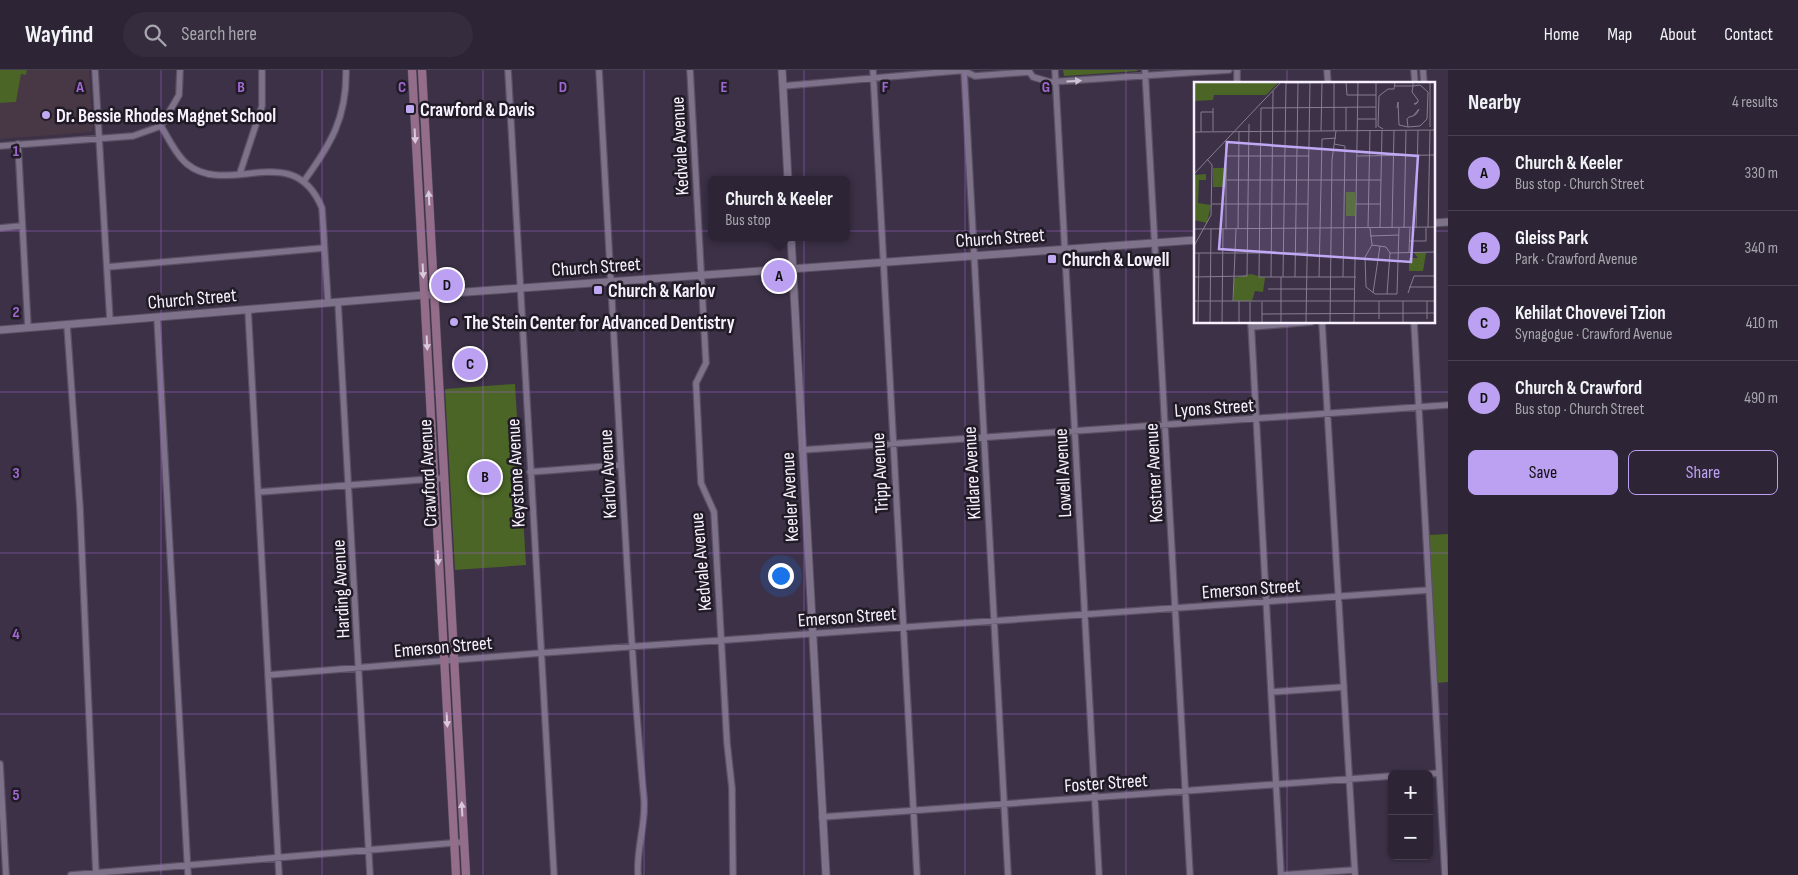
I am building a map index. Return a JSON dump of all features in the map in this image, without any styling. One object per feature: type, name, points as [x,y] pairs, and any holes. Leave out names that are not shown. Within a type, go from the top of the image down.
[{"type":"main road","name":"Crawford Avenue","points":[[412,70],[456,875]]},
{"type":"main road","name":"Crawford Avenue","points":[[422,70],[466,875]]},
{"type":"street","points":[[95,70],[110,321]]},
{"type":"street","points":[[0,146],[133,136],[162,126],[179,95],[180,70]]},
{"type":"street","points":[[240,173],[262,106],[262,70]]},
{"type":"street","points":[[304,181],[329,146],[338,129],[344,109],[346,70]]},
{"type":"street","name":"Keystone Avenue","points":[[508,70],[554,875]]},
{"type":"street","name":"Karlov Avenue","points":[[599,70],[631,647],[644,804],[643,824],[637,855],[638,875]]},
{"type":"street","name":"Kedvale Avenue","points":[[690,70],[706,363],[696,383],[701,483],[714,512],[726,743],[732,788],[733,875]]},
{"type":"street","points":[[782,70],[788,176]]},
{"type":"street","name":"Tripp Avenue","points":[[873,70],[917,875]]},
{"type":"street","points":[[782,86],[965,70],[975,76],[1028,71],[1040,80],[1055,82],[1146,73],[1229,70]]},
{"type":"street","name":"Kildare Avenue","points":[[965,70],[983,438],[1008,875]]},
{"type":"street","name":"Lowell Avenue","points":[[1055,70],[1099,875]]},
{"type":"street","name":"Kostner Avenue","points":[[1146,73],[1190,875]]},
{"type":"street","points":[[414,111],[424,110]]},
{"type":"street","points":[[162,126],[179,154],[187,164],[196,170],[219,175],[275,171],[304,181],[318,198],[322,208],[328,303]]},
{"type":"street","points":[[18,144],[28,328]]},
{"type":"street","points":[[0,228],[22,226]]},
{"type":"street","name":"Church Street","points":[[0,330],[424,294],[1194,240]]},
{"type":"street","name":"Keeler Avenue","points":[[790,241],[826,875]]},
{"type":"street","points":[[107,267],[324,248]]},
{"type":"street","name":"Harding Avenue","points":[[338,302],[370,875]]},
{"type":"street","points":[[248,309],[279,875]]},
{"type":"street","points":[[157,317],[188,875]]},
{"type":"street","points":[[1271,324],[1251,325],[1281,875],[1355,872],[1322,324]]},
{"type":"street","points":[[1414,324],[1445,875]]},
{"type":"street","points":[[67,325],[80,508],[96,874]]},
{"type":"street","name":"Lyons Street","points":[[802,450],[1448,405]]},
{"type":"street","points":[[530,472],[622,465]]},
{"type":"street","points":[[259,492],[444,478]]},
{"type":"street","name":"Emerson Street","points":[[268,675],[541,653],[1429,590]]},
{"type":"street","points":[[1271,692],[1344,687]]},
{"type":"street","points":[[0,764],[6,875]]},
{"type":"street","points":[[1433,774],[1439,773]]},
{"type":"street","name":"Foster Street","points":[[822,817],[1388,776]]},
{"type":"street","points":[[71,875],[464,842]]},
{"type":"shaded area","name":"Dr. Bessie Rhodes Magnet School","points":[[27,70],[89,70],[93,128],[91,132],[0,139],[0,103],[16,102],[21,74],[26,75]]},
{"type":"green space","points":[[0,70],[27,70],[26,75],[21,74],[16,102],[0,103]]},
{"type":"green space","points":[[1063,70],[1137,70],[1137,71],[1064,76]]},
{"type":"green space","points":[[515,384],[526,565],[455,570],[445,389]]},
{"type":"green space","points":[[1448,534],[1448,682],[1436,683],[1428,535]]},
{"type":"place","name":"Crawford & Davis","points":[[410,109]]},
{"type":"place","name":"Dr. Bessie Rhodes Magnet School","points":[[46,115]]},
{"type":"place","name":"Church & Lowell","points":[[1052,259]]},
{"type":"place","name":"Church & Keeler","points":[[779,276]]},
{"type":"place","name":"Church & Crawford","points":[[447,285]]},
{"type":"place","name":"Church & Karlov","points":[[598,290]]},
{"type":"place","name":"The Stein Center for Advanced Dentistry","points":[[454,322]]},
{"type":"place","name":"Kehilat Chovevei Tzion","points":[[470,364]]},
{"type":"place","name":"Gleiss Park","points":[[485,477]]}]
